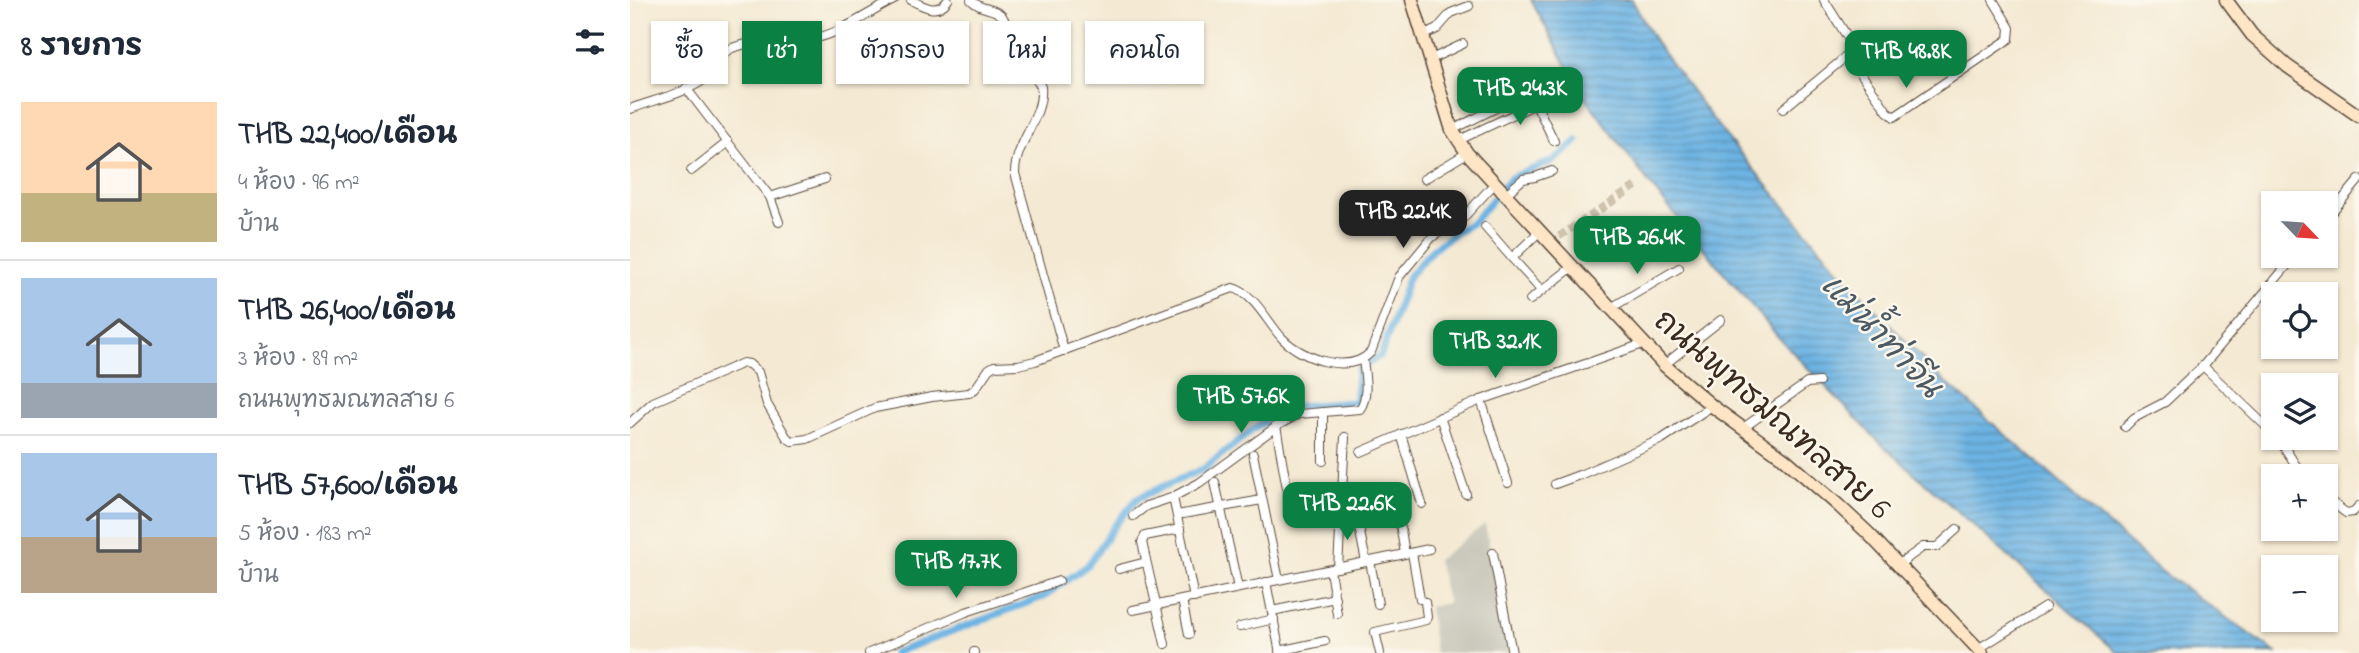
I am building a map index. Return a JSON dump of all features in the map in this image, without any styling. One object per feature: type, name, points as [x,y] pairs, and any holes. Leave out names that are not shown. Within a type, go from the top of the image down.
[{"type":"main road","name":"ถนนพุทธมณฑลสาย 6","points":[[1412,0],[1454,135],[1466,153],[1664,365],[1712,406],[1785,459],[1838,505],[1977,651]]},
{"type":"main road","points":[[2226,0],[2252,35],[2287,66],[2359,116]]},
{"type":"street","points":[[630,109],[708,77],[728,50],[743,45],[817,38],[871,14],[894,0]]},
{"type":"street","points":[[911,0],[927,8],[937,9],[943,7],[948,0]]},
{"type":"street","points":[[971,0],[981,9],[993,10],[1002,16],[1041,88],[1041,100],[1020,151],[1015,173],[1064,351]]},
{"type":"street","points":[[1783,109],[1848,55],[1850,41],[1824,0]]},
{"type":"street","points":[[1848,55],[1894,117],[2009,39],[2010,28],[1993,0]]},
{"type":"street","points":[[1422,36],[1437,29],[1451,13],[1469,6]]},
{"type":"street","points":[[1429,60],[1463,44]]},
{"type":"street","points":[[1454,135],[1536,104],[1542,100],[1546,89],[1563,80]]},
{"type":"street","points":[[686,88],[770,197],[779,222]]},
{"type":"street","points":[[1454,135],[1532,90]]},
{"type":"street","points":[[1536,104],[1554,141]]},
{"type":"street","points":[[691,172],[728,142]]},
{"type":"street","points":[[1424,179],[1466,153]]},
{"type":"street","points":[[1505,195],[1523,179],[1552,171]]},
{"type":"street","points":[[770,197],[825,179]]},
{"type":"street","points":[[2338,205],[2359,180]]},
{"type":"street","points":[[1133,516],[1146,506],[1171,498],[1199,483],[1276,426],[1299,414],[1360,410],[1364,401],[1363,362],[1374,346],[1399,277],[1432,237],[1464,218],[1494,184]]},
{"type":"street","points":[[1485,227],[1541,290]]},
{"type":"street","points":[[1512,258],[1539,232]]},
{"type":"street","points":[[1530,300],[1571,268]]},
{"type":"street","points":[[1609,309],[1679,268]]},
{"type":"street","points":[[2125,427],[2134,418],[2165,402],[2203,366],[2285,268]]},
{"type":"street","points":[[630,423],[653,402],[743,363],[749,364],[758,372],[767,404],[781,430],[787,438],[801,441],[875,408],[969,393],[994,366],[1018,365],[1064,351],[1233,288],[1255,304],[1282,337],[1295,347],[1331,362],[1363,362]]},
{"type":"street","points":[[1664,365],[1721,320]]},
{"type":"street","points":[[1361,452],[1481,400],[1643,344]]},
{"type":"street","points":[[2203,366],[2261,422]]},
{"type":"street","points":[[1743,428],[1807,383],[1819,382]]},
{"type":"street","points":[[1481,400],[1508,483]]},
{"type":"street","points":[[1555,484],[1662,439],[1712,406]]},
{"type":"street","points":[[1322,461],[1323,412]]},
{"type":"street","points":[[1440,416],[1466,494]]},
{"type":"street","points":[[1276,426],[1290,506]]},
{"type":"street","points":[[1401,434],[1422,503]]},
{"type":"street","points":[[1337,614],[1334,569],[1342,507],[1345,437]]},
{"type":"street","points":[[1253,454],[1279,580]]},
{"type":"street","points":[[1215,482],[1238,589]]},
{"type":"street","points":[[1380,653],[1375,632],[1426,620],[1427,617],[1395,494]]},
{"type":"street","points":[[1177,515],[1262,499]]},
{"type":"street","points":[[1174,502],[1194,598]]},
{"type":"street","points":[[2338,507],[2346,513],[2353,512],[2359,506]]},
{"type":"street","points":[[1342,507],[1352,508],[1356,512],[1378,604]]},
{"type":"street","points":[[1165,644],[1142,538],[1180,528]]},
{"type":"street","points":[[1898,565],[1923,547],[1937,547],[1957,529]]},
{"type":"street","points":[[1133,610],[1429,549]]},
{"type":"street","points":[[1493,553],[1512,653]]},
{"type":"street","points":[[1119,569],[1146,562]]},
{"type":"street","points":[[869,653],[895,648],[966,611],[1059,581]]},
{"type":"street","points":[[1266,582],[1280,652],[1325,641]]},
{"type":"street","points":[[1240,627],[1335,598]]},
{"type":"street","points":[[1182,600],[1189,634]]},
{"type":"street","points":[[1977,651],[2045,607]]},
{"type":"shaded area","points":[[1485,524],[1510,653],[1435,653],[1429,607],[1448,603],[1437,560]]},
{"type":"water","name":"แม่น้ำท่าจีน","points":[[1531,0],[1632,0],[1656,43],[1724,134],[1846,279],[1942,379],[2158,569],[2276,653],[2118,653],[1881,444],[1780,339],[1654,190],[1581,92]]},
{"type":"waterway","points":[[894,653],[1043,597],[1088,565],[1138,498],[1203,469],[1259,425],[1277,415],[1297,406],[1356,402],[1358,370],[1381,355],[1409,276],[1432,250],[1473,222],[1511,178],[1555,160],[1577,141]]},
{"type":"tunnel","points":[[1549,243],[1636,186]]}]
